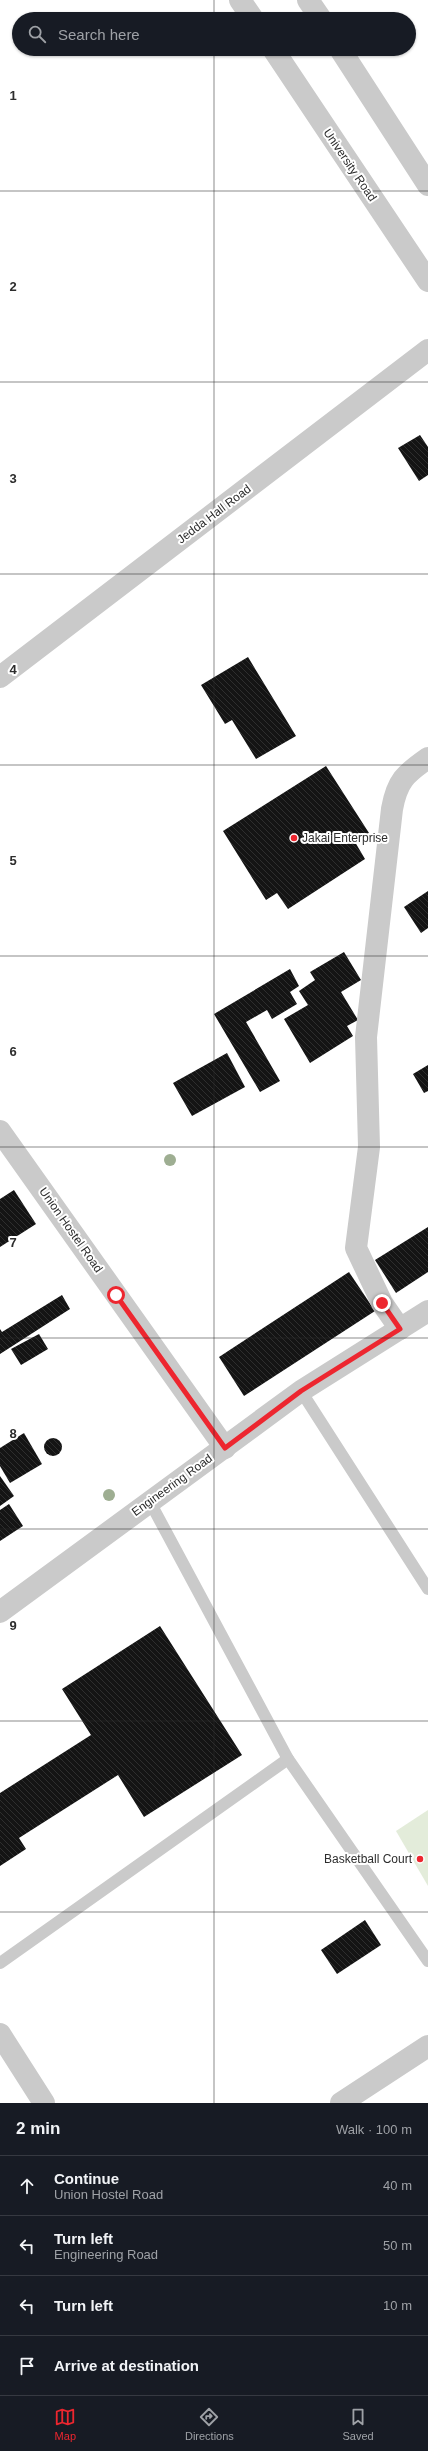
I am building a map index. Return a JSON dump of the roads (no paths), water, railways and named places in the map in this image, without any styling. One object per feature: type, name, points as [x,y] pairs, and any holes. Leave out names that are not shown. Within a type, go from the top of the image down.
[{"type":"street","points":[[240,0],[248,12]]},
{"type":"street","points":[[308,0],[316,12]]},
{"type":"street","name":"University Road","points":[[278,56],[428,281]]},
{"type":"street","points":[[345,56],[428,185]]},
{"type":"street","name":"Jedda Hall Road","points":[[0,677],[428,350]]},
{"type":"street","points":[[400,1329],[382,1303],[356,1248],[370,1147],[366,1037],[392,809],[396,788],[411,769],[428,758]]},
{"type":"street","name":"Union Hostel Road","points":[[0,1130],[225,1448]]},
{"type":"street","name":"Engineering Road","points":[[0,1612],[150,1502],[195,1466],[225,1448],[301,1391],[428,1311]]},
{"type":"street","points":[[0,2034],[44,2103]]},
{"type":"street","points":[[341,2103],[428,2046]]},
{"type":"lane","points":[[301,1391],[428,1589]]},
{"type":"lane","points":[[150,1502],[288,1759],[428,1961]]},
{"type":"lane","points":[[0,1963],[288,1759]]},
{"type":"place","name":"Jakai Enterprise","points":[[294,838]]},
{"type":"place","name":"Basketball Court","points":[[420,1859]]}]
